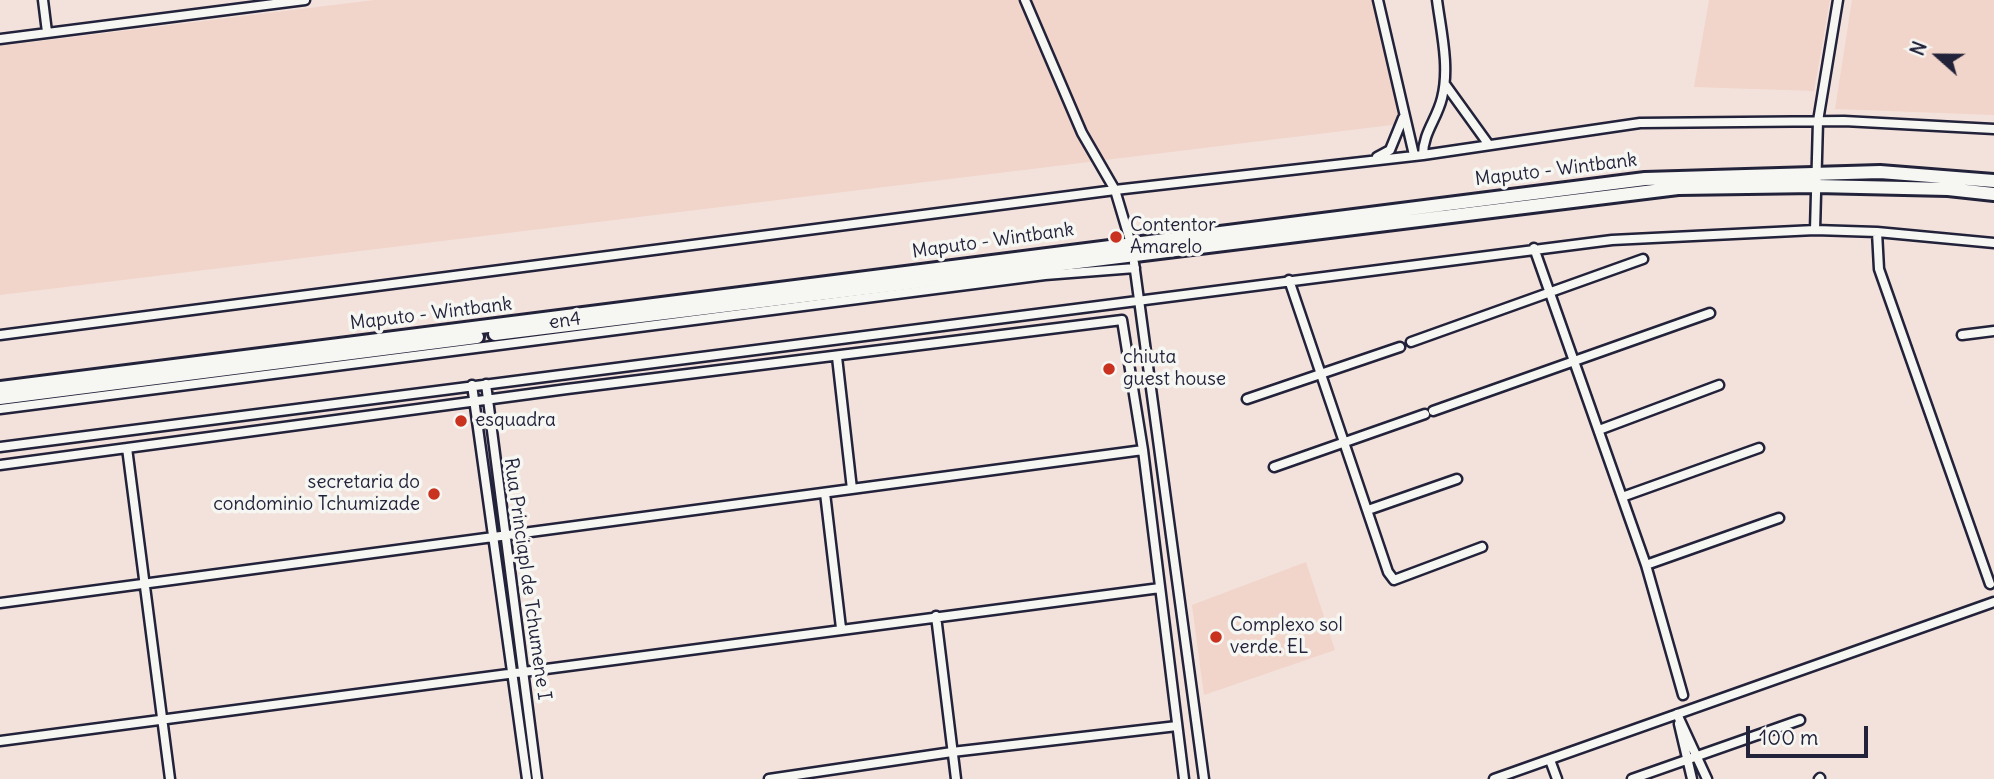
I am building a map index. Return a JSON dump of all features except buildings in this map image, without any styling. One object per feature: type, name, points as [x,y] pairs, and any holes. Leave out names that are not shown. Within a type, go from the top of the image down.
[{"type":"highway","name":"Maputo - Wintbank","points":[[1816,180],[1900,173],[1994,181]]},
{"type":"highway","name":"Maputo - Wintbank","points":[[0,398],[1645,178],[1816,180],[1994,194]]},
{"type":"highway","name":"Maputo - Wintbank","points":[[0,388],[1133,248]]},
{"type":"street","points":[[43,0],[47,33]]},
{"type":"street","points":[[0,38],[304,0]]},
{"type":"street","points":[[1025,0],[1082,133],[1115,190],[1133,248],[1205,779]]},
{"type":"street","points":[[1378,0],[1404,116],[1419,155]]},
{"type":"street","points":[[1419,155],[1442,100],[1445,84],[1437,0]]},
{"type":"street","points":[[1815,230],[1818,121],[1838,0]]},
{"type":"street","points":[[1445,84],[1489,145]]},
{"type":"street","points":[[1371,160],[1390,150],[1404,116]]},
{"type":"street","points":[[0,335],[1115,190],[1419,155],[1640,123],[1818,121],[1994,129]]},
{"type":"street","points":[[0,447],[1534,248],[1714,233],[1815,230],[1877,232],[1994,243]]},
{"type":"street","points":[[1877,232],[1879,270],[1990,584]]},
{"type":"street","points":[[1534,248],[1576,359],[1646,565],[1683,695]]},
{"type":"street","points":[[1411,342],[1643,259]]},
{"type":"street","name":"en4","points":[[0,409],[1045,275],[1135,268]]},
{"type":"street","points":[[1289,279],[1388,572],[1394,580],[1482,547]]},
{"type":"street","points":[[1274,467],[1710,313]]},
{"type":"street","points":[[0,465],[1122,320],[1143,450],[1184,779]]},
{"type":"street","points":[[1962,335],[1994,331]]},
{"type":"street","points":[[1247,399],[1400,346]]},
{"type":"street","points":[[837,357],[852,489]]},
{"type":"street","name":"Rua Princiapl de Tchumene I","points":[[486,384],[513,674],[527,779]]},
{"type":"street","points":[[1599,430],[1718,385]]},
{"type":"street","name":"Rua Princiapl de Tchumene I","points":[[472,386],[524,672],[537,779]]},
{"type":"street","points":[[127,448],[170,779]]},
{"type":"street","points":[[1622,497],[1759,448]]},
{"type":"street","points":[[0,603],[1143,450]]},
{"type":"street","points":[[1368,510],[1457,479]]},
{"type":"street","points":[[825,493],[841,628]]},
{"type":"street","points":[[1646,565],[1779,518]]},
{"type":"street","points":[[0,741],[162,722],[841,628],[1160,589]]},
{"type":"street","points":[[1494,779],[1994,602]]},
{"type":"street","points":[[936,616],[956,779]]},
{"type":"street","points":[[1677,715],[1707,779]]},
{"type":"street","points":[[1677,715],[1685,760],[1692,779]]},
{"type":"street","points":[[1632,779],[1800,720]]},
{"type":"street","points":[[769,779],[952,752],[1177,726]]},
{"type":"street","points":[[1550,760],[1558,779]]},
{"type":"shaded area","points":[[374,0],[1374,0],[1400,124],[0,295],[0,46]]},
{"type":"shaded area","points":[[1709,0],[1830,0],[1814,91],[1694,87]]},
{"type":"shaded area","points":[[1852,0],[1994,0],[1994,115],[1835,109]]},
{"type":"shaded area","points":[[1306,562],[1335,650],[1204,695],[1192,605]]},
{"type":"place","name":"Contentor Amarelo","points":[[1116,237]]},
{"type":"place","name":"chiuta guest house","points":[[1109,369]]},
{"type":"place","name":"esquadra","points":[[461,421]]},
{"type":"place","name":"secretaria do condominio Tchumizade","points":[[434,494]]},
{"type":"place","name":"Complexo sol verde. EL","points":[[1216,637]]}]
